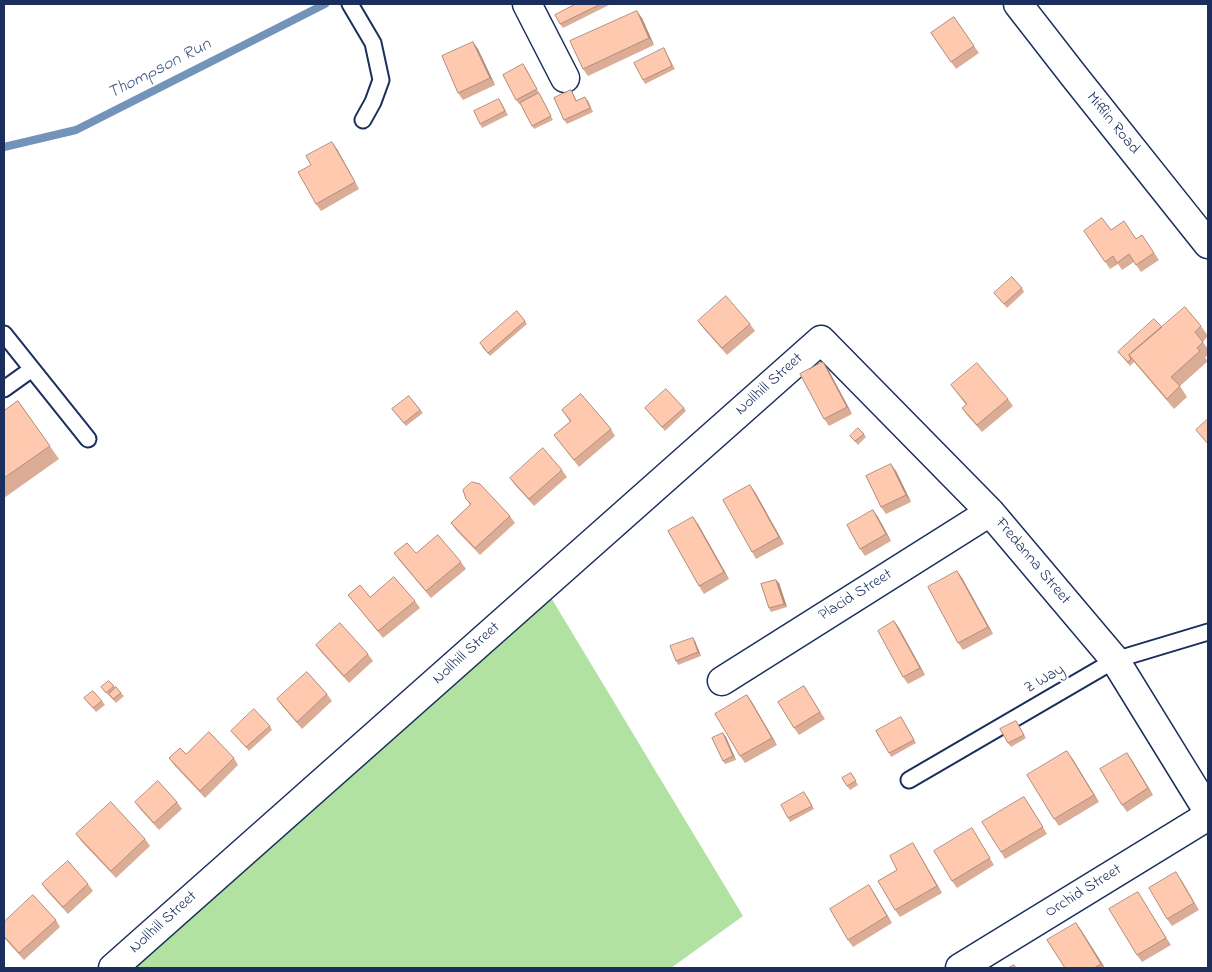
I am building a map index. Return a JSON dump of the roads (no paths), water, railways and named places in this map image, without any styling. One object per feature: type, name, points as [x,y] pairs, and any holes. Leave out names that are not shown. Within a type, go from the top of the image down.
[{"type":"street","points":[[527,4],[565,78]]},
{"type":"street","name":"Mifflin Road","points":[[1018,4],[1208,244]]},
{"type":"street","name":"Fredanna Street","points":[[821,340],[990,512],[1115,660],[1208,811]]},
{"type":"street","name":"Nollhill Street","points":[[113,968],[821,340]]},
{"type":"street","name":"Placid Street","points":[[722,681],[990,512]]},
{"type":"street","name":"Orchid Street","points":[[960,968],[1208,816]]},
{"type":"lane","points":[[354,10],[373,43],[381,80],[373,102],[363,120]]},
{"type":"lane","points":[[4,334],[88,439]]},
{"type":"lane","points":[[4,389],[32,369]]},
{"type":"lane","name":"Z Way","points":[[909,780],[1115,660],[1208,632]]},
{"type":"waterway","name":"Thompson Run","points":[[4,147],[76,130],[325,4]]}]
